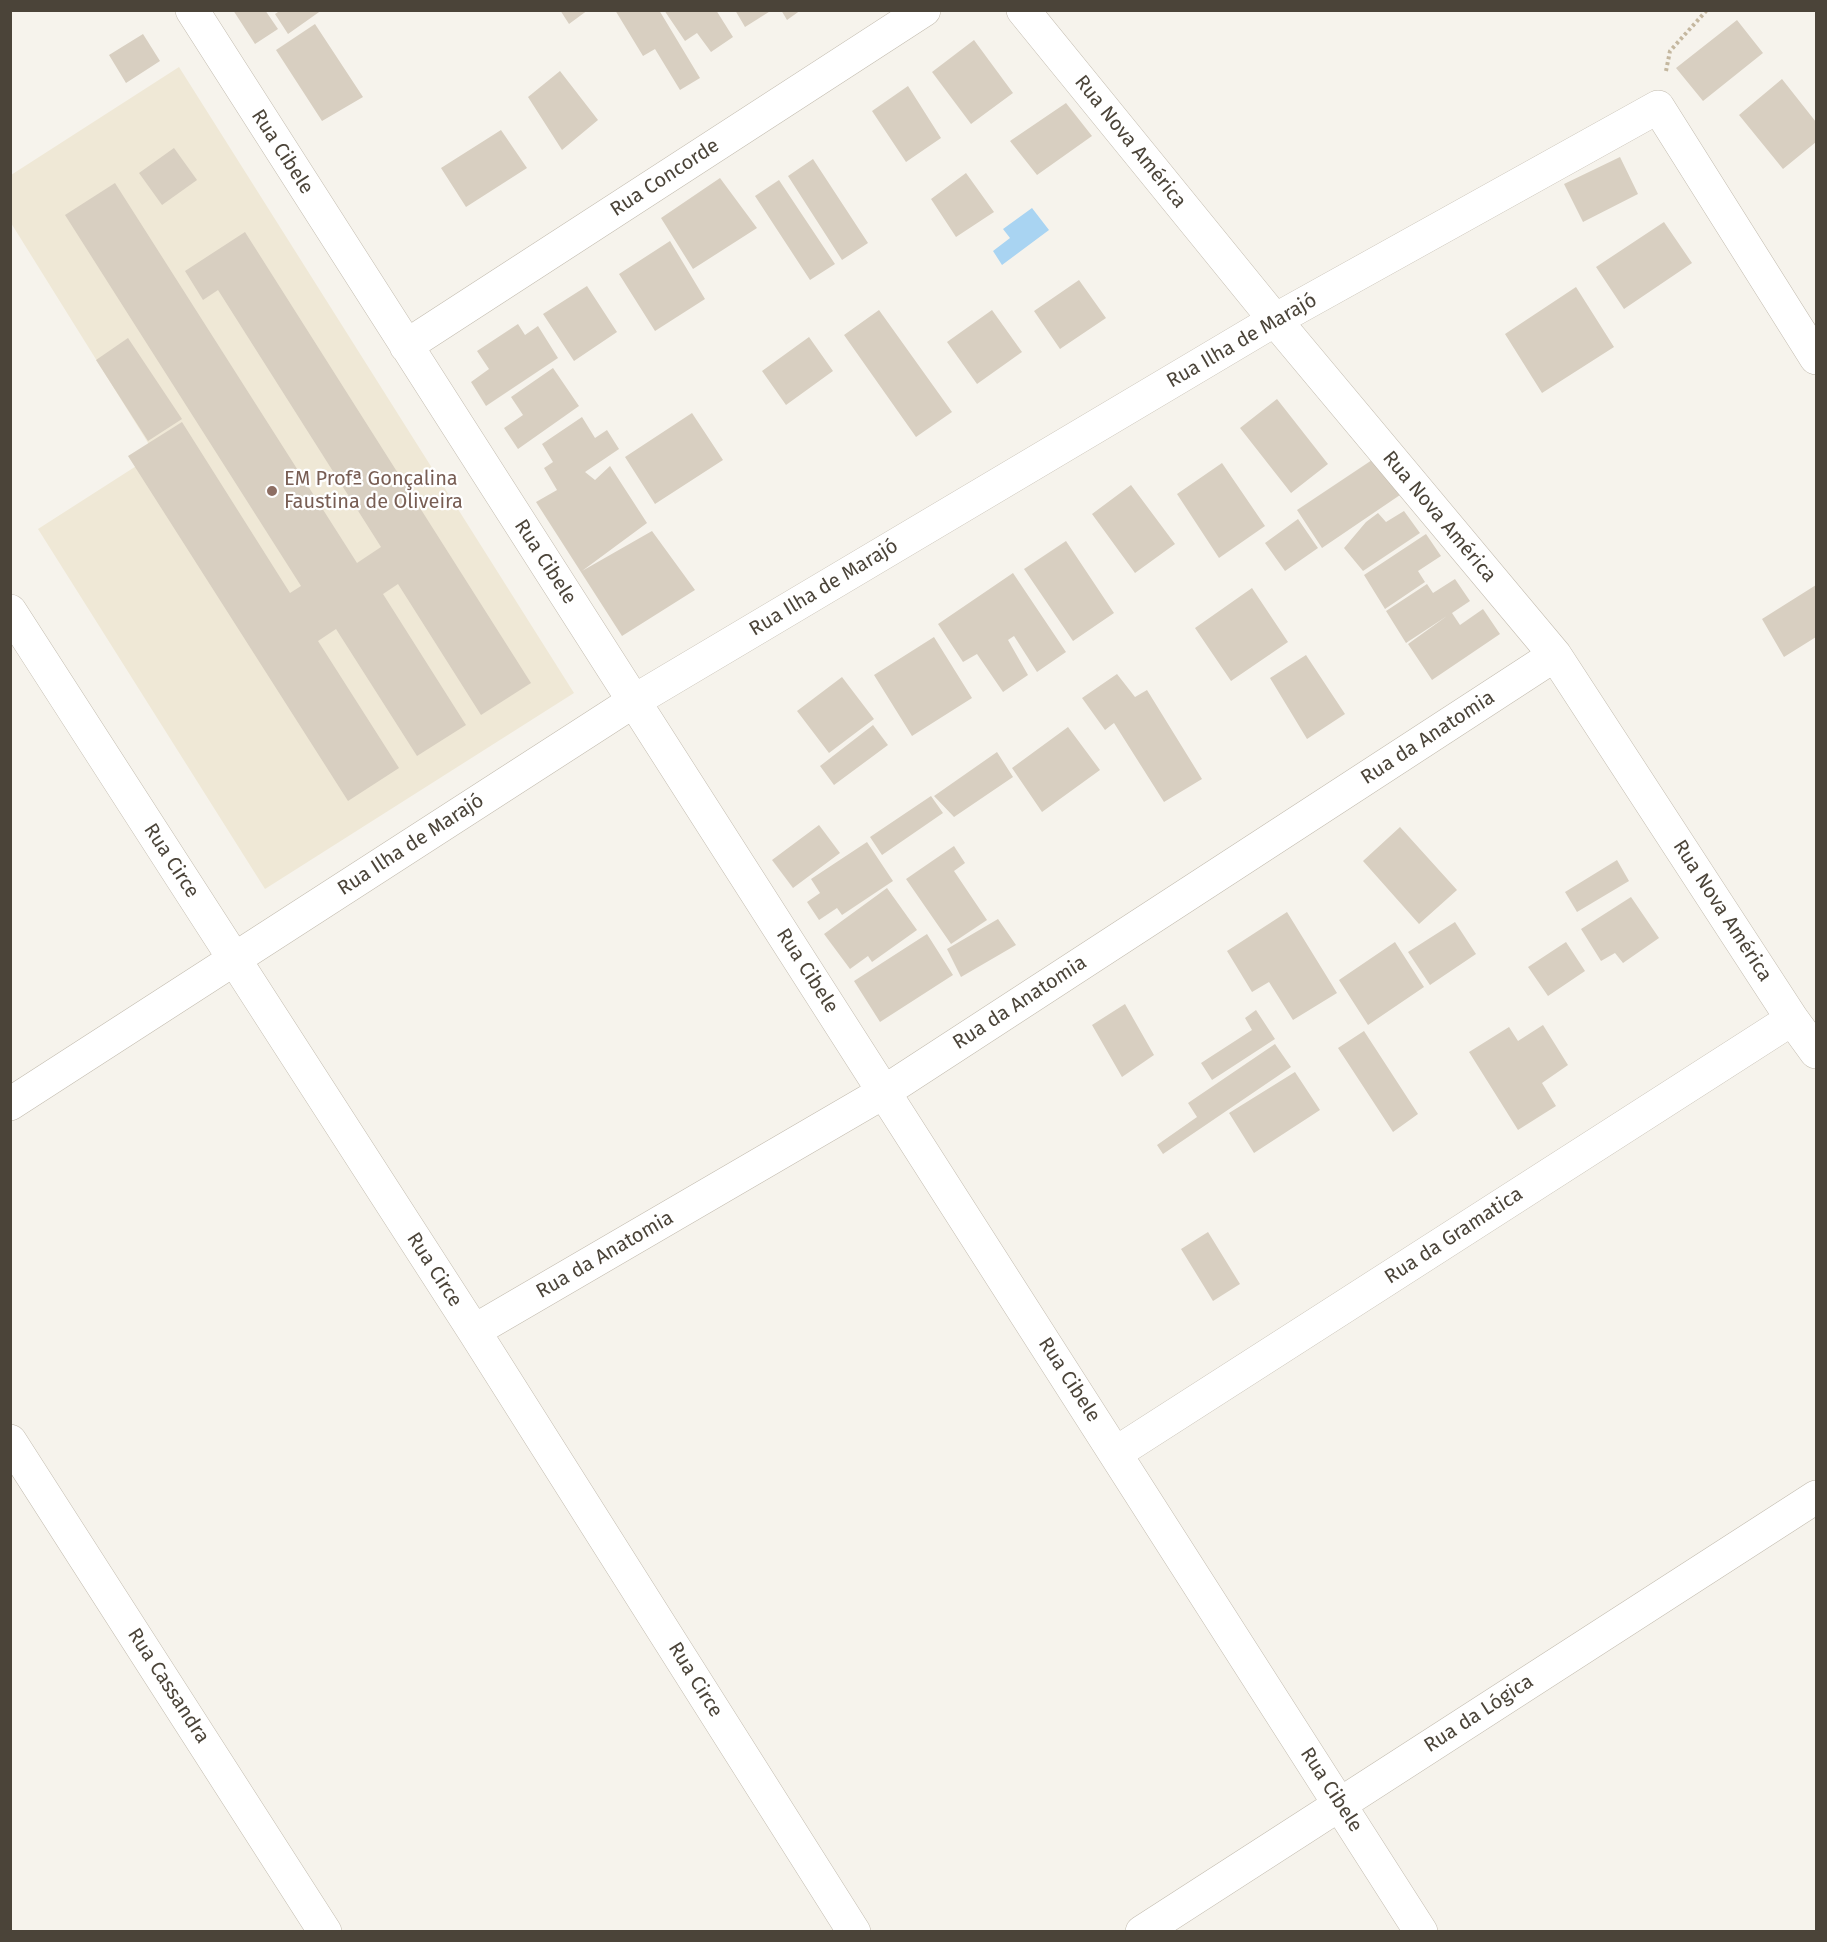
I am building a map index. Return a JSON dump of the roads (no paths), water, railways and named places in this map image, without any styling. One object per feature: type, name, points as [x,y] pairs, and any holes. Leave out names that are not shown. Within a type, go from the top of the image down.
[{"type":"street","name":"Rua Cibele","points":[[192,10],[1421,1932]]},
{"type":"street","name":"Rua Concorde","points":[[406,346],[924,10]]},
{"type":"street","name":"Rua Nova América","points":[[1023,10],[1275,320],[1555,655],[1792,1019],[1816,1052]]},
{"type":"street","name":"Rua Ilha de Marajó","points":[[10,1104],[634,701],[1275,320],[1658,107],[1816,358]]},
{"type":"street","name":"Rua Circe","points":[[10,611],[474,1331],[854,1932]]},
{"type":"street","name":"Rua da Anatomia","points":[[474,1331],[884,1092],[1555,655]]},
{"type":"street","name":"Rua da Gramatica","points":[[1116,1453],[1792,1019]]},
{"type":"street","name":"Rua Cassandra","points":[[10,1441],[325,1932]]},
{"type":"street","name":"Rua da Lógica","points":[[1142,1932],[1816,1497]]},
{"type":"water","points":[[1032,208],[1049,230],[1002,265],[993,251],[1010,238],[1003,229]]},
{"type":"place","name":"EM Profª Gonçalina Faustina de Oliveira","points":[[272,491]]}]
